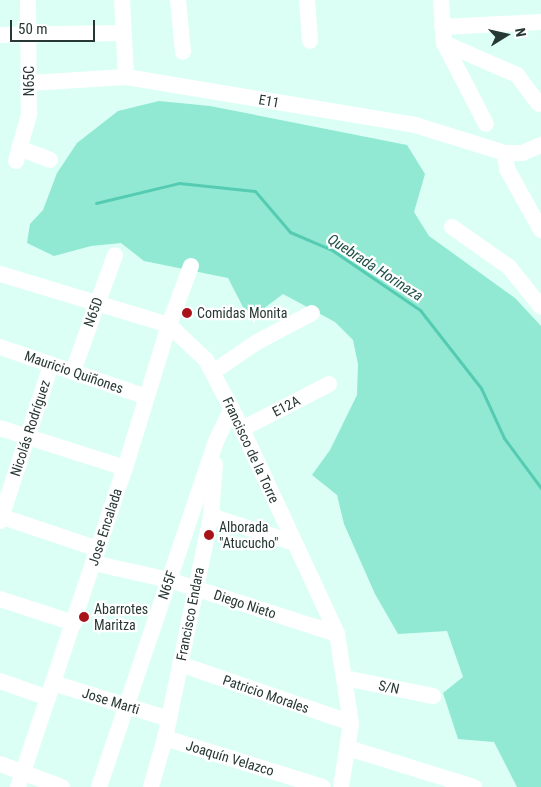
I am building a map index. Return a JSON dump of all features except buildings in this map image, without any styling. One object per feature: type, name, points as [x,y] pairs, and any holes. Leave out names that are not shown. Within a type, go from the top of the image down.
[{"type":"street","name":"N65C","points":[[28,0],[30,83],[28,114],[17,155],[50,160]]},
{"type":"street","points":[[122,0],[126,77]]},
{"type":"street","points":[[178,0],[183,52]]},
{"type":"street","points":[[308,0],[310,41]]},
{"type":"street","points":[[441,0],[443,35],[486,124]]},
{"type":"street","points":[[443,35],[541,22]]},
{"type":"street","points":[[0,35],[28,33],[123,33]]},
{"type":"street","points":[[443,35],[517,75],[539,104]]},
{"type":"street","name":"E11","points":[[30,83],[126,77],[415,125],[505,152]]},
{"type":"street","points":[[541,145],[522,153],[505,152],[507,169],[541,230]]},
{"type":"street","points":[[452,227],[508,267],[541,307]]},
{"type":"street","name":"N65D","points":[[73,371],[95,305],[115,255]]},
{"type":"street","name":"Jose Encalada","points":[[20,780],[125,468],[169,325],[191,266]]},
{"type":"street","name":"Francisco de la Torre","points":[[0,274],[95,305],[169,325],[197,350],[213,372],[242,429],[337,634],[351,723],[341,787]]},
{"type":"street","points":[[213,372],[257,342],[312,314]]},
{"type":"street","name":"Mauricio Quiñones","points":[[0,347],[147,397]]},
{"type":"street","name":"Nicolás Rodríguez","points":[[0,517],[51,364]]},
{"type":"street","name":"E12A","points":[[242,429],[329,384]]},
{"type":"street","points":[[217,439],[232,408]]},
{"type":"street","points":[[0,428],[125,468]]},
{"type":"street","name":"Francisco Endara","points":[[151,787],[165,738],[194,588],[211,516],[217,439]]},
{"type":"street","name":"N65F","points":[[100,787],[217,439]]},
{"type":"street","points":[[211,516],[294,543]]},
{"type":"street","name":"Diego Nieto","points":[[0,517],[96,556],[337,634]]},
{"type":"street","points":[[0,599],[74,623]]},
{"type":"street","name":"Patricio Morales","points":[[180,664],[351,723]]},
{"type":"street","name":"S/N","points":[[345,678],[433,696]]},
{"type":"street","name":"Jose Marti","points":[[0,681],[127,706],[169,718]]},
{"type":"street","name":"Joaquín Velazco","points":[[165,738],[323,787]]},
{"type":"street","points":[[348,748],[474,787]]},
{"type":"street","points":[[0,764],[20,780],[62,787]]},
{"type":"green space","points":[[159,101],[210,106],[407,145],[425,174],[414,212],[429,236],[515,298],[541,326],[541,787],[517,787],[494,742],[458,739],[443,693],[463,677],[447,631],[398,634],[375,594],[344,524],[337,495],[312,475],[330,450],[357,395],[358,364],[353,340],[335,322],[283,294],[255,315],[243,307],[228,278],[144,261],[121,243],[91,246],[54,256],[27,243],[30,224],[43,210],[57,173],[77,143],[118,111]]},
{"type":"waterway","name":"Quebrada Horinaza","points":[[96,203],[179,183],[255,191],[290,232],[332,250],[420,310],[481,388],[504,438],[541,488]]},
{"type":"place","name":"Comidas Monita","points":[[187,313]]},
{"type":"place","name":"Alborada \"Atucucho\"","points":[[209,535]]},
{"type":"place","name":"Abarrotes Maritza","points":[[84,617]]}]
